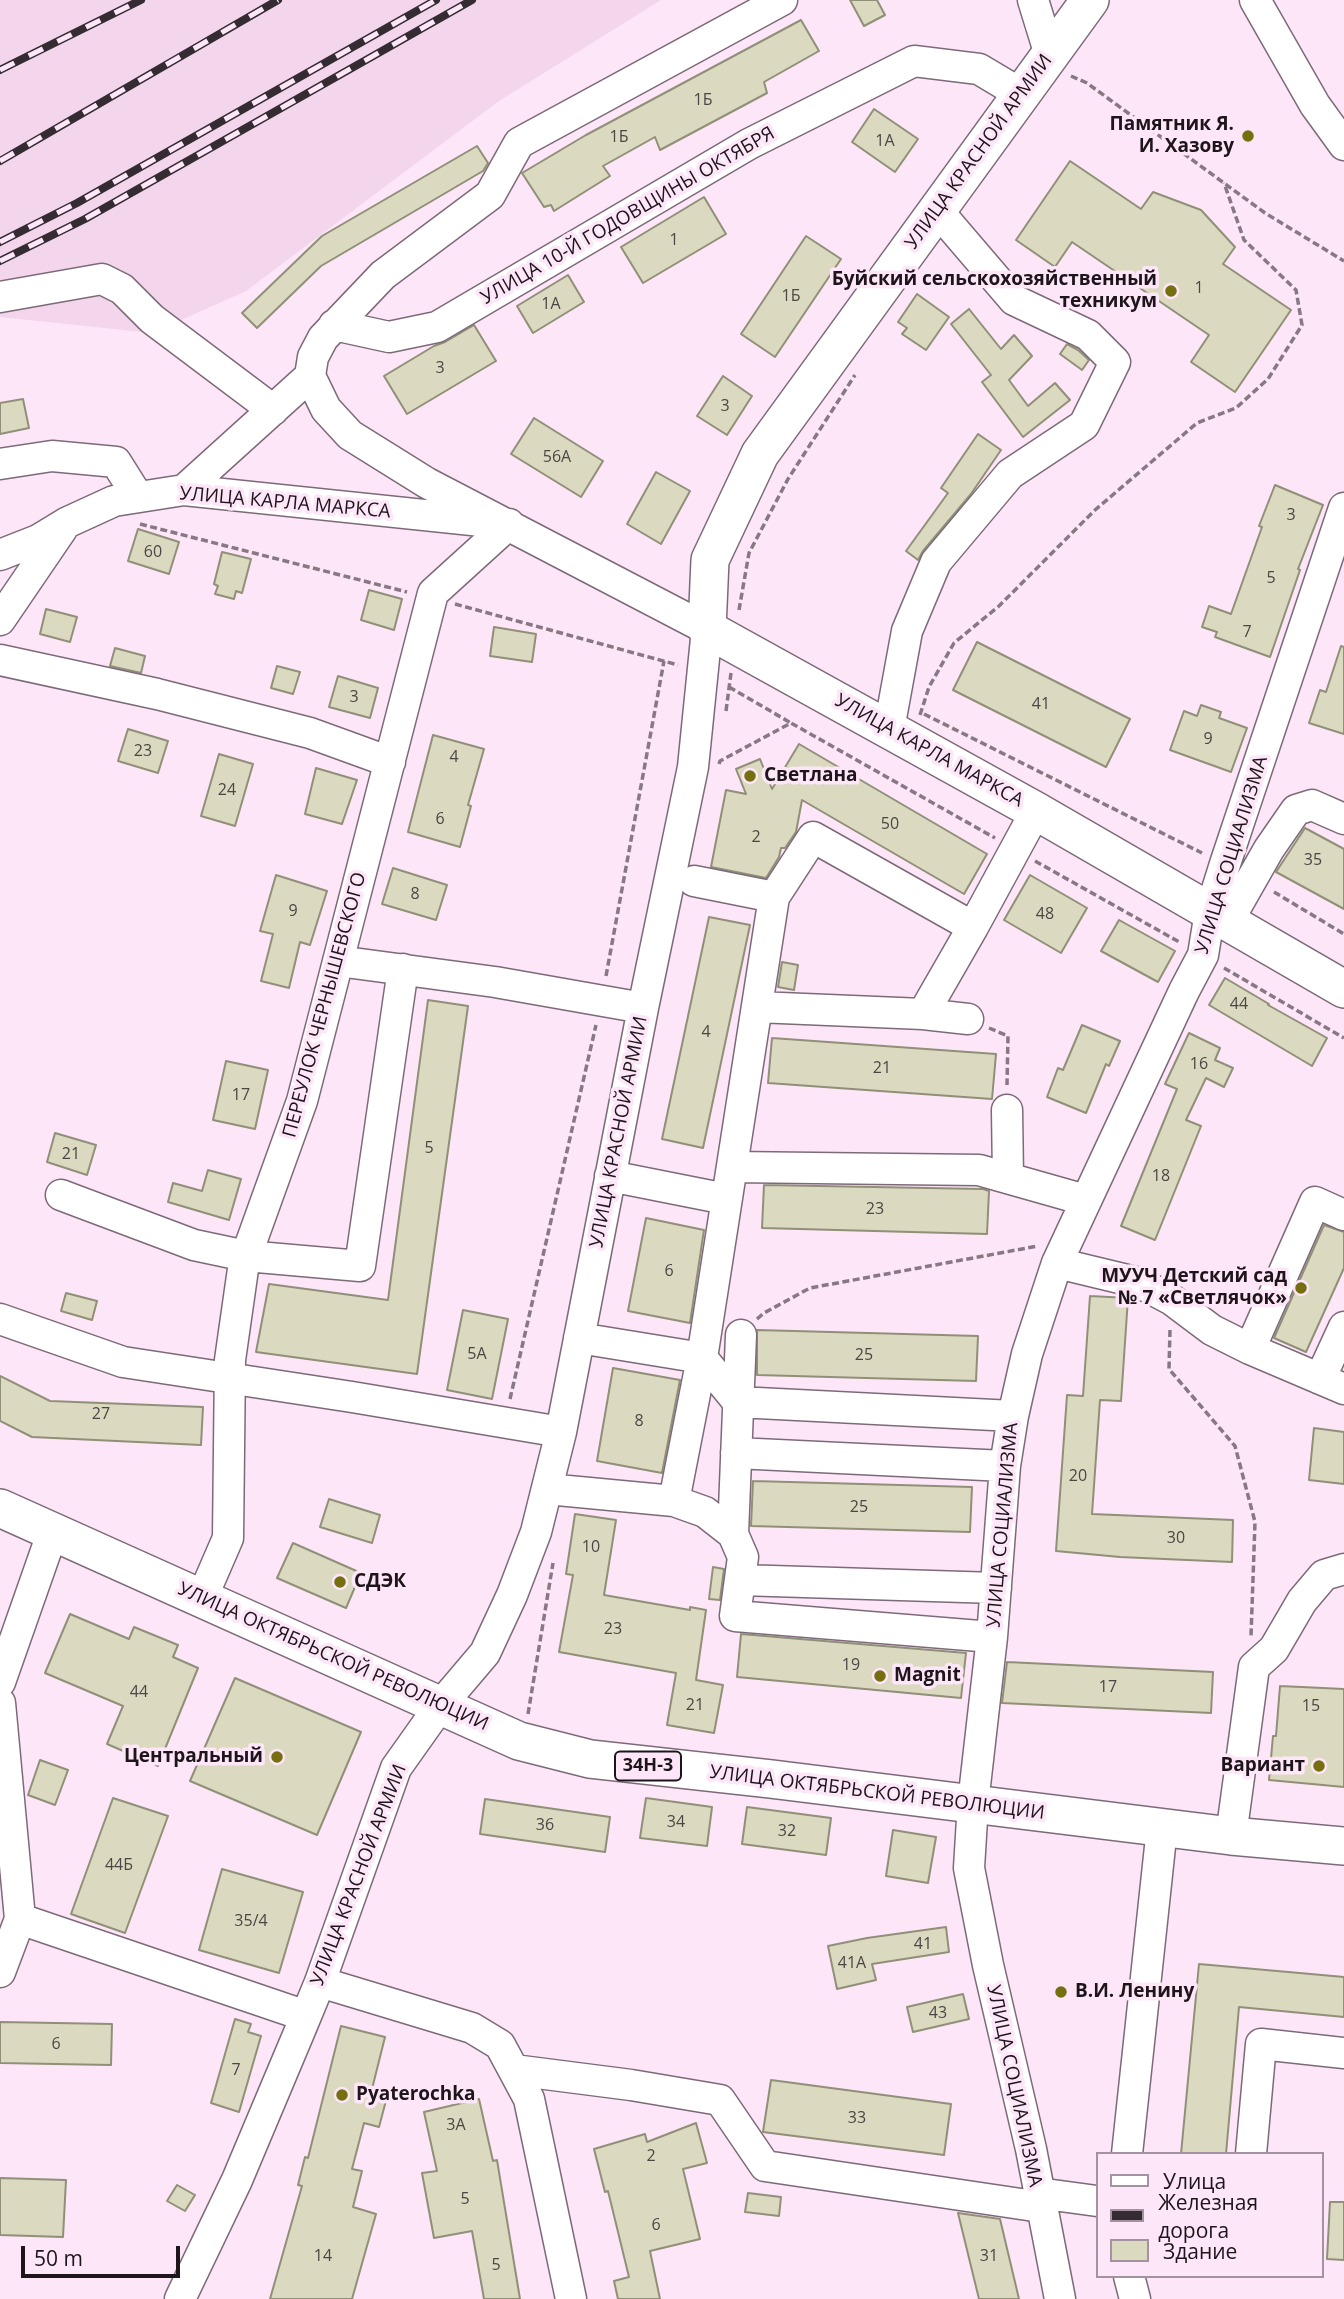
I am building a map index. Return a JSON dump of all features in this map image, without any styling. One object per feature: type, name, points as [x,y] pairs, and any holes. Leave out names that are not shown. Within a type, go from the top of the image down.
[{"type":"main road","name":"УЛИЦА КРАСНОЙ АРМИИ","points":[[721,636],[710,560],[760,454],[1090,0]]},
{"type":"main road","name":"УЛИЦА КАРЛА МАРКСА","points":[[721,636],[904,720],[1036,811],[1344,989]]},
{"type":"main road","name":"УЛИЦА ОКТЯБРЬСКОЙ РЕВОЛЮЦИИ","points":[[0,1508],[519,1741],[590,1759],[1231,1836],[1344,1846]]},
{"type":"street","points":[[184,490],[310,376],[313,357],[323,338],[383,275],[490,195],[519,143],[782,0]]},
{"type":"street","points":[[1033,0],[1047,59]]},
{"type":"street","points":[[1255,0],[1315,105],[1344,145]]},
{"type":"street","name":"УЛИЦА 10-Й ГОДОВЩИНЫ ОКТЯБРЯ","points":[[334,325],[389,337],[437,327],[749,144],[914,61],[979,69],[1021,94]]},
{"type":"street","points":[[904,720],[907,631],[936,562],[1010,474],[1084,425],[1115,362],[1087,335],[1014,300],[937,211]]},
{"type":"street","points":[[0,297],[102,279],[121,289],[152,319],[273,410]]},
{"type":"street","name":"УЛИЦА КАРЛА МАРКСА","points":[[310,376],[326,409],[350,435],[428,483],[721,636]]},
{"type":"street","points":[[0,464],[52,456],[116,462],[138,497]]},
{"type":"street","name":"УЛИЦА КАРЛА МАРКСА","points":[[66,523],[114,501],[184,490],[509,524]]},
{"type":"street","name":"УЛИЦА СОЦИАЛИЗМА","points":[[1060,2299],[1031,2149],[988,1965],[969,1868],[972,1803],[992,1637],[1006,1466],[1013,1416],[1027,1354],[1062,1252],[1219,917],[1225,864],[1344,508]]},
{"type":"street","points":[[0,555],[38,541],[66,523]]},
{"type":"street","points":[[0,620],[66,523]]},
{"type":"street","name":"ПЕРЕУЛОК ЧЕРНЫШЕВСКОГО","points":[[202,1598],[228,1538],[230,1360],[246,1256],[302,1101],[433,593],[509,524]]},
{"type":"street","name":"УЛИЦА КРАСНОЙ АРМИИ","points":[[180,2299],[237,2180],[320,1982],[396,1768],[440,1706],[485,1653],[512,1595],[536,1532],[561,1432],[643,1008],[721,636]]},
{"type":"street","points":[[0,660],[157,694],[310,733],[390,762]]},
{"type":"street","points":[[1219,917],[1252,879],[1296,810],[1312,805],[1344,819]]},
{"type":"street","points":[[923,1014],[1036,811]]},
{"type":"street","points":[[674,1501],[702,1358],[774,897],[813,837],[973,927]]},
{"type":"street","points":[[694,881],[774,897]]},
{"type":"street","points":[[338,961],[495,982],[643,1008]]},
{"type":"street","points":[[61,1195],[194,1245],[246,1256],[360,1266],[403,970]]},
{"type":"street","points":[[757,1007],[923,1014],[968,1019]]},
{"type":"street","points":[[1007,1110],[1008,1177]]},
{"type":"street","points":[[732,1167],[979,1170],[1085,1200]]},
{"type":"street","points":[[610,1176],[726,1199]]},
{"type":"street","points":[[1250,1349],[1315,1202],[1344,1215]]},
{"type":"street","points":[[1062,1252],[1140,1283],[1172,1300],[1212,1330],[1332,1384],[1344,1327]]},
{"type":"street","points":[[0,1319],[123,1363],[561,1432]]},
{"type":"street","points":[[741,1335],[733,1534],[743,1557],[735,1616],[992,1637]]},
{"type":"street","points":[[579,1338],[702,1358],[738,1402],[1013,1416]]},
{"type":"street","points":[[736,1452],[1006,1466]]},
{"type":"street","points":[[547,1489],[674,1501],[705,1512],[733,1534]]},
{"type":"street","points":[[0,1682],[53,1531]]},
{"type":"street","points":[[1231,1836],[1254,1667],[1274,1649],[1302,1601],[1324,1575],[1344,1569]]},
{"type":"street","points":[[740,1580],[996,1588]]},
{"type":"street","points":[[0,1703],[20,1919],[0,1972]]},
{"type":"street","points":[[1127,2152],[1162,1828]]},
{"type":"street","points":[[20,1919],[306,2016]]},
{"type":"street","points":[[320,1982],[472,2028],[500,2045],[529,2099],[571,2299]]},
{"type":"street","points":[[1251,2152],[1261,2044],[1344,2053]]},
{"type":"street","points":[[514,2070],[720,2100],[765,2166],[1039,2200],[1096,2200]]},
{"type":"street","points":[[1130,2278],[1135,2299]]},
{"type":"path","points":[[1047,59],[1087,83],[1265,213],[1344,261]]},
{"type":"path","points":[[1223,183],[1244,240],[1296,290],[1302,324],[1268,379],[1236,408],[1198,424],[1167,449],[1095,510],[999,606],[954,643],[929,687],[904,720],[1225,864]]},
{"type":"path","points":[[726,712],[721,636],[749,553],[788,479],[857,372]]},
{"type":"path","points":[[505,1423],[601,1001],[664,661]]},
{"type":"path","points":[[720,761],[721,749]]},
{"type":"path","points":[[1252,879],[1344,934]]},
{"type":"path","points":[[1203,955],[1344,1038]]},
{"type":"path","points":[[968,1019],[1008,1036],[1007,1110]]},
{"type":"path","points":[[741,1335],[764,1313],[810,1288],[1062,1252]]},
{"type":"path","points":[[1172,1300],[1169,1368],[1235,1446],[1255,1522],[1250,1625],[1254,1667]]},
{"type":"shaded area","points":[[0,0],[661,0],[499,101],[246,291],[152,333],[0,317]]},
{"type":"building","points":[[850,0],[877,0],[885,15],[864,26]]},
{"type":"building","points":[[801,20],[819,51],[764,82],[767,93],[660,150],[655,137],[603,166],[610,176],[554,211],[551,205],[544,207],[522,173],[586,135]]},
{"type":"building","points":[[874,109],[918,139],[895,172],[852,142]]},
{"type":"building","points":[[477,146],[488,163],[483,171],[321,266],[257,328],[242,313],[322,236]]},
{"type":"building","points":[[1070,161],[1141,209],[1153,192],[1201,210],[1235,247],[1223,264],[1291,310],[1235,392],[1191,362],[1209,335],[1072,242],[1055,267],[1016,240]]},
{"type":"building","points":[[704,197],[726,234],[643,283],[621,247]]},
{"type":"building","points":[[806,236],[841,259],[775,357],[741,334]]},
{"type":"building","points":[[568,275],[584,302],[533,333],[517,306]]},
{"type":"building","points":[[917,294],[949,317],[926,350],[902,334],[907,328],[898,322]]},
{"type":"building","points":[[969,309],[1001,349],[1014,335],[1032,356],[1009,380],[1028,406],[1055,383],[1070,400],[1023,437],[982,382],[991,375],[951,324]]},
{"type":"building","points":[[474,325],[496,361],[407,414],[384,376]]},
{"type":"building","points":[[1067,344],[1089,360],[1082,370],[1060,354]]},
{"type":"building","points":[[723,376],[752,396],[727,435],[697,416]]},
{"type":"building","points":[[23,399],[29,428],[0,434],[0,403]]},
{"type":"building","points":[[534,418],[603,461],[581,497],[511,454]]},
{"type":"building","points":[[978,434],[1001,450],[971,494],[918,560],[906,551],[948,493],[941,488]]},
{"type":"building","points":[[656,472],[690,491],[661,544],[627,524]]},
{"type":"building","points":[[1275,485],[1323,505],[1298,569],[1300,570],[1270,657],[1215,637],[1217,632],[1202,627],[1209,606],[1231,614]]},
{"type":"building","points":[[138,529],[179,542],[169,574],[128,561]]},
{"type":"building","points":[[222,552],[251,559],[242,593],[236,591],[234,599],[215,594],[218,586],[214,584]]},
{"type":"building","points":[[369,590],[402,599],[394,630],[361,620]]},
{"type":"building","points":[[46,609],[77,617],[70,642],[40,634]]},
{"type":"building","points":[[494,627],[536,634],[532,662],[490,656]]},
{"type":"building","points":[[977,642],[1130,719],[1106,767],[953,690]]},
{"type":"building","points":[[1341,646],[1344,647],[1344,734],[1309,723],[1320,690],[1326,692]]},
{"type":"building","points":[[115,648],[145,656],[141,673],[110,666]]},
{"type":"building","points":[[277,666],[300,672],[293,694],[271,688]]},
{"type":"building","points":[[338,676],[378,688],[370,718],[329,707]]},
{"type":"building","points":[[1201,705],[1221,712],[1219,718],[1247,728],[1231,772],[1170,750],[1184,711],[1197,716]]},
{"type":"building","points":[[128,729],[168,741],[158,773],[118,761]]},
{"type":"building","points":[[433,735],[484,749],[468,805],[471,806],[460,847],[408,832]]},
{"type":"building","points":[[799,744],[987,854],[964,894],[802,800],[796,832],[785,848],[781,848],[779,857],[766,878],[711,867],[726,790],[746,794],[736,769],[760,759],[772,789]]},
{"type":"building","points":[[219,754],[253,764],[235,826],[201,816]]},
{"type":"building","points":[[316,768],[357,780],[342,824],[305,814]]},
{"type":"building","points":[[1305,828],[1344,849],[1344,909],[1276,872]]},
{"type":"building","points":[[393,868],[447,885],[436,920],[382,904]]},
{"type":"building","points":[[276,875],[327,891],[310,945],[300,942],[289,988],[261,981],[273,934],[260,931]]},
{"type":"building","points":[[1030,875],[1087,908],[1061,953],[1004,920]]},
{"type":"building","points":[[709,917],[750,925],[703,1148],[662,1139]]},
{"type":"building","points":[[1119,920],[1175,951],[1158,982],[1101,951]]},
{"type":"building","points":[[782,962],[798,965],[794,990],[778,987]]},
{"type":"building","points":[[1225,978],[1327,1038],[1312,1066],[1209,1005]]},
{"type":"building","points":[[428,1000],[468,1006],[417,1374],[256,1352],[269,1284],[388,1300]]},
{"type":"building","points":[[1082,1025],[1120,1041],[1109,1066],[1106,1064],[1086,1113],[1047,1097],[1058,1068],[1063,1070]]},
{"type":"building","points":[[1189,1033],[1220,1048],[1215,1060],[1233,1068],[1224,1087],[1206,1078],[1186,1120],[1201,1126],[1155,1240],[1121,1226],[1177,1089],[1165,1084]]},
{"type":"building","points":[[772,1038],[996,1054],[992,1099],[768,1083]]},
{"type":"building","points":[[226,1061],[268,1070],[255,1129],[213,1120]]},
{"type":"building","points":[[55,1133],[96,1145],[87,1175],[47,1162]]},
{"type":"building","points":[[208,1170],[241,1179],[229,1220],[168,1202],[173,1183],[202,1191]]},
{"type":"building","points":[[764,1185],[983,1189],[989,1191],[987,1234],[762,1228]]},
{"type":"building","points":[[646,1218],[704,1230],[690,1323],[628,1311]]},
{"type":"building","points":[[1324,1225],[1344,1232],[1344,1268],[1306,1352],[1274,1338]]},
{"type":"building","points":[[66,1293],[97,1301],[92,1320],[61,1311]]},
{"type":"building","points":[[1090,1296],[1128,1298],[1121,1401],[1100,1400],[1092,1514],[1233,1520],[1232,1562],[1056,1551],[1067,1395],[1083,1396]]},
{"type":"building","points":[[463,1310],[508,1319],[492,1399],[447,1390]]},
{"type":"building","points":[[757,1330],[978,1336],[976,1381],[757,1375]]},
{"type":"building","points":[[613,1368],[680,1380],[662,1473],[597,1461]]},
{"type":"building","points":[[0,1376],[50,1401],[203,1407],[201,1445],[32,1437],[0,1421]]},
{"type":"building","points":[[1314,1428],[1344,1432],[1344,1484],[1309,1480]]},
{"type":"building","points":[[753,1481],[972,1487],[970,1532],[751,1526]]},
{"type":"building","points":[[329,1499],[380,1515],[372,1543],[320,1527]]},
{"type":"building","points":[[575,1514],[616,1520],[604,1595],[690,1610],[690,1607],[706,1610],[696,1680],[723,1685],[714,1733],[667,1725],[676,1673],[559,1652],[573,1575],[566,1574]]},
{"type":"building","points":[[293,1543],[361,1573],[346,1608],[277,1578]]},
{"type":"building","points":[[713,1567],[724,1569],[720,1600],[709,1599]]},
{"type":"building","points":[[70,1614],[129,1639],[134,1627],[178,1645],[173,1657],[198,1668],[158,1766],[107,1744],[123,1706],[45,1673]]},
{"type":"building","points":[[741,1634],[966,1653],[961,1698],[737,1677]]},
{"type":"building","points":[[1007,1662],[1213,1672],[1211,1713],[1002,1703]]},
{"type":"building","points":[[235,1678],[361,1732],[317,1835],[190,1781]]},
{"type":"building","points":[[1280,1686],[1344,1689],[1344,1787],[1269,1780]]},
{"type":"building","points":[[40,1760],[68,1770],[55,1805],[28,1795]]},
{"type":"building","points":[[113,1798],[168,1816],[125,1933],[71,1914]]},
{"type":"building","points":[[646,1798],[712,1807],[707,1846],[640,1838]]},
{"type":"building","points":[[485,1799],[610,1817],[605,1852],[480,1834]]},
{"type":"building","points":[[747,1807],[831,1818],[826,1855],[742,1844]]},
{"type":"building","points":[[893,1830],[936,1837],[928,1883],[886,1876]]},
{"type":"building","points":[[222,1869],[303,1892],[279,1973],[199,1950]]},
{"type":"building","points":[[946,1927],[949,1952],[872,1964],[876,1980],[837,1989],[828,1946]]},
{"type":"building","points":[[1199,1964],[1344,1977],[1344,2017],[1239,2007],[1226,2152],[1181,2152]]},
{"type":"building","points":[[963,1994],[969,2019],[913,2032],[907,2007]]},
{"type":"building","points":[[235,2019],[251,2024],[248,2032],[261,2036],[239,2112],[211,2103]]},
{"type":"building","points":[[0,2022],[112,2024],[111,2065],[0,2063]]},
{"type":"building","points":[[341,2026],[385,2037],[372,2089],[388,2093],[379,2127],[364,2123],[352,2169],[362,2171],[353,2207],[376,2214],[352,2299],[270,2299],[302,2186],[298,2185],[305,2157],[308,2158]]},
{"type":"building","points":[[771,2080],[951,2104],[944,2155],[763,2132]]},
{"type":"building","points":[[479,2099],[493,2161],[497,2160],[520,2299],[484,2299],[472,2231],[434,2238],[422,2173],[437,2171],[424,2112]]},
{"type":"building","points":[[696,2123],[707,2163],[683,2169],[700,2239],[650,2251],[660,2299],[618,2299],[614,2281],[629,2277],[608,2191],[605,2192],[594,2149],[645,2134],[647,2142]]},
{"type":"building","points":[[0,2178],[66,2180],[63,2237],[0,2235]]},
{"type":"building","points":[[177,2185],[195,2195],[185,2211],[167,2201]]},
{"type":"building","points":[[748,2193],[781,2197],[779,2216],[745,2212]]},
{"type":"building","points":[[1330,2202],[1344,2202],[1344,2260],[1327,2259]]},
{"type":"building","points":[[958,2213],[1000,2219],[1019,2299],[979,2299]]},
{"type":"railway","points":[[0,70],[141,0]]},
{"type":"railway","points":[[0,161],[278,0]]},
{"type":"railway","points":[[0,242],[77,203],[436,0]]},
{"type":"railway","points":[[0,261],[85,219],[472,0]]},
{"type":"place","name":"Памятник Я. И. Хазову","points":[[1248,136]]},
{"type":"place","name":"Буйский сельскохозяйственный техникум","points":[[1171,291]]},
{"type":"place","name":"Светлана","points":[[750,776]]},
{"type":"place","name":"МУУЧ Детский сад № 7 «Светлячок»","points":[[1301,1288]]},
{"type":"place","name":"СДЭК","points":[[340,1582]]},
{"type":"place","name":"Magnit","points":[[880,1676]]},
{"type":"place","name":"Центральный","points":[[277,1757]]},
{"type":"place","name":"Вариант","points":[[1319,1766]]},
{"type":"place","name":"В.И. Ленину","points":[[1061,1992]]},
{"type":"place","name":"Pyaterochka","points":[[342,2095]]}]
